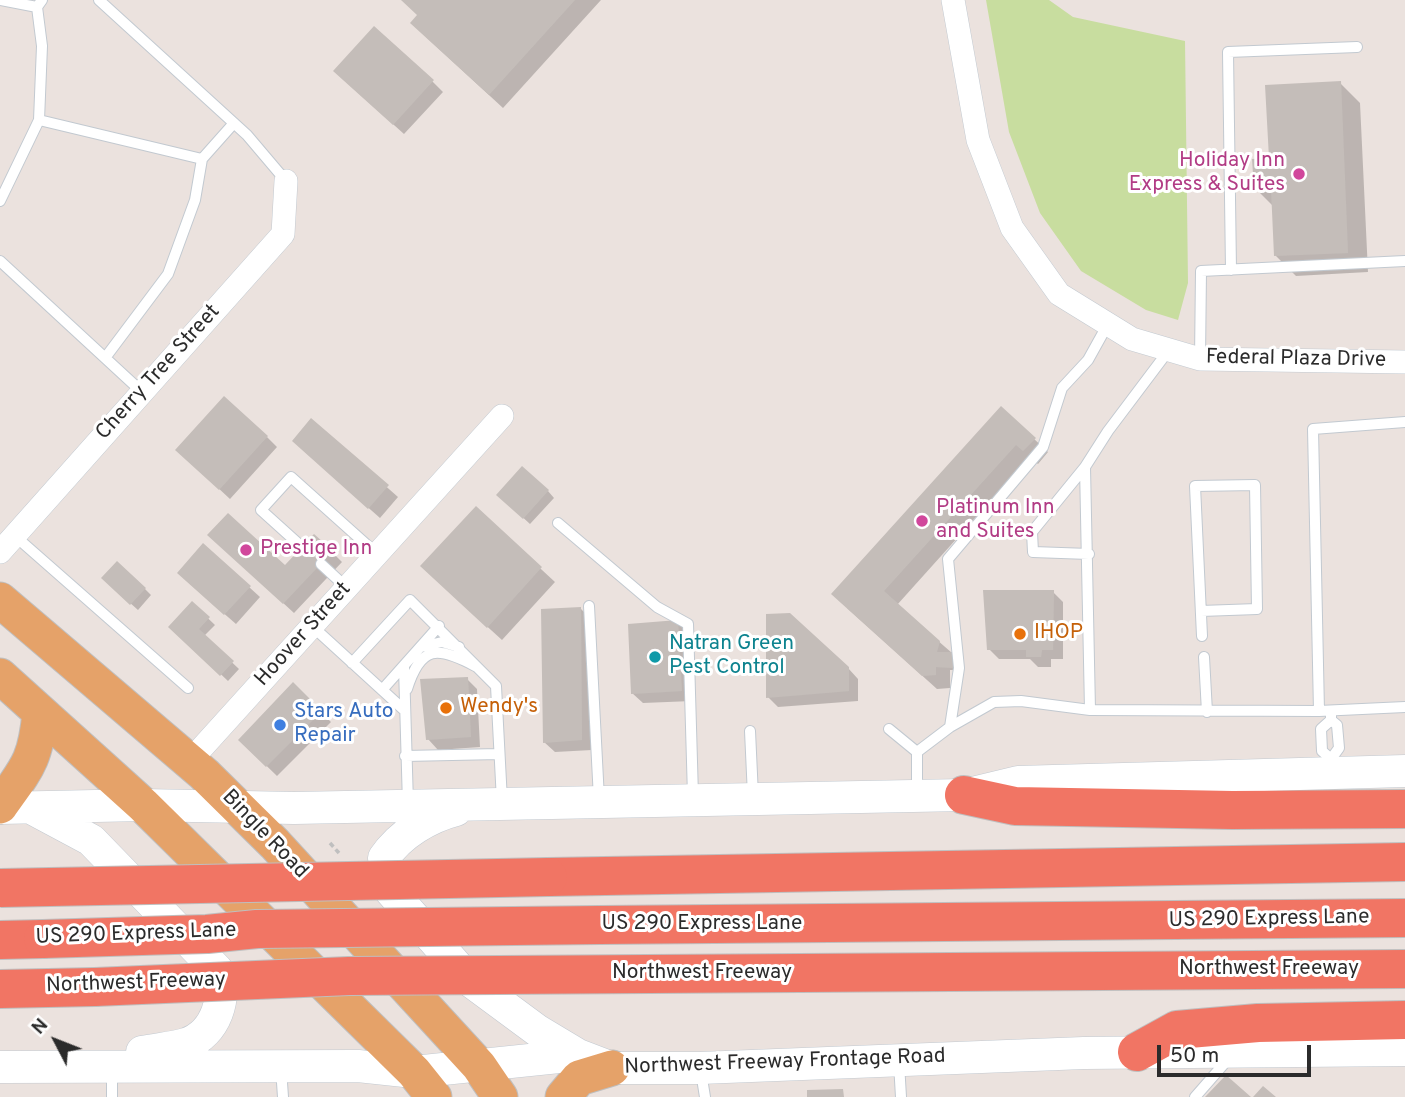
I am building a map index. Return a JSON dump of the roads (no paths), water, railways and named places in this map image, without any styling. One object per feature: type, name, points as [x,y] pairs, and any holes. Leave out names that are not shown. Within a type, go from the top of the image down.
[{"type":"highway","points":[[964,795],[1015,806],[1232,810],[1405,809]]},
{"type":"highway","points":[[0,888],[1405,862]]},
{"type":"highway","name":"US 290 Express Lane","points":[[0,940],[207,934],[257,929],[1405,918]]},
{"type":"highway","name":"Northwest Freeway","points":[[0,989],[349,976],[1405,969]]},
{"type":"highway","points":[[1137,1052],[1177,1030],[1258,1023],[1405,1020]]},
{"type":"main road","name":"Bingle Road","points":[[0,600],[190,761],[239,809],[479,1066],[500,1097]]},
{"type":"main road","points":[[0,676],[143,805],[424,1084]]},
{"type":"main road","points":[[11,807],[37,746],[40,712]]},
{"type":"main road","points":[[11,807],[143,805],[239,809],[964,795],[1018,782],[1331,765],[1405,771]]},
{"type":"main road","points":[[493,804],[443,813],[395,842],[384,858],[389,889],[469,980],[538,1031],[578,1055]]},
{"type":"main road","points":[[11,807],[91,840],[217,970],[223,985],[216,1016],[206,1031],[189,1043],[65,1066]]},
{"type":"main road","name":"Northwest Freeway Frontage Road","points":[[0,1067],[112,1066],[282,1082],[358,1066],[424,1084],[479,1066],[578,1055],[612,1068],[703,1082],[899,1060],[1137,1052],[1405,1050]]},
{"type":"main road","points":[[563,1097],[579,1078],[612,1068]]},
{"type":"street","name":"Federal Plaza Drive","points":[[953,0],[978,140],[1012,228],[1059,295],[1132,339],[1200,359],[1405,362]]},
{"type":"street","name":"Cherry Tree Street","points":[[7,544],[283,234],[286,181]]},
{"type":"street","name":"Hoover Street","points":[[190,761],[502,416]]},
{"type":"lane","points":[[0,0],[39,3],[42,46],[39,120],[0,201]]},
{"type":"lane","points":[[99,0],[234,123],[286,181]]},
{"type":"lane","points":[[1231,270],[1228,52],[1357,47]]},
{"type":"lane","points":[[39,120],[202,159]]},
{"type":"lane","points":[[105,358],[169,274],[195,200],[202,159],[234,123]]},
{"type":"lane","points":[[0,261],[142,392]]},
{"type":"lane","points":[[1200,359],[1201,271],[1405,261]]},
{"type":"lane","points":[[950,727],[959,668],[948,559],[1043,447],[1062,388],[1088,360],[1108,324]]},
{"type":"lane","points":[[1088,554],[1033,552],[1032,532],[1085,467],[1108,431],[1169,350]]},
{"type":"lane","points":[[1331,765],[1322,751],[1321,729],[1327,714],[1313,429],[1405,422]]},
{"type":"lane","points":[[1085,467],[1090,710]]},
{"type":"lane","points":[[302,547],[261,510],[291,477],[377,554]]},
{"type":"lane","points":[[1201,611],[1257,608],[1255,485],[1195,486],[1202,636]]},
{"type":"lane","points":[[558,523],[657,607],[688,624],[693,799]]},
{"type":"lane","points":[[7,544],[188,688]]},
{"type":"lane","points":[[321,564],[347,588]]},
{"type":"lane","points":[[352,663],[410,600],[484,670],[496,686],[499,754],[493,804]]},
{"type":"lane","points":[[589,606],[599,802]]},
{"type":"lane","points":[[312,626],[382,690],[403,705]]},
{"type":"lane","points":[[382,690],[439,626]]},
{"type":"lane","points":[[421,647],[442,642],[461,648]]},
{"type":"lane","points":[[403,705],[413,670],[432,652],[458,657],[484,670]]},
{"type":"lane","points":[[1204,657],[1208,712]]},
{"type":"lane","points":[[404,667],[403,705],[408,805]]},
{"type":"lane","points":[[917,752],[950,727],[994,702],[1021,701],[1090,710],[1327,714],[1405,707]]},
{"type":"lane","points":[[1327,714],[1337,725],[1339,748],[1331,765]]},
{"type":"lane","points":[[889,729],[917,752]]},
{"type":"lane","points":[[750,731],[753,799]]},
{"type":"lane","points":[[917,752],[917,796]]},
{"type":"lane","points":[[405,756],[499,754]]},
{"type":"lane","points":[[1195,1097],[1234,1052]]},
{"type":"lane","points":[[899,1060],[901,1097]]},
{"type":"lane","points":[[112,1066],[113,1097]]},
{"type":"place","name":"Holiday Inn Express & Suites","points":[[1299,174]]},
{"type":"place","name":"Platinum Inn and Suites","points":[[922,521]]},
{"type":"place","name":"Prestige Inn","points":[[246,550]]},
{"type":"place","name":"IHOP","points":[[1020,634]]},
{"type":"place","name":"Natran Green Pest Control","points":[[655,657]]},
{"type":"place","name":"Wendy's","points":[[446,708]]},
{"type":"place","name":"Stars Auto Repair","points":[[280,725]]}]
